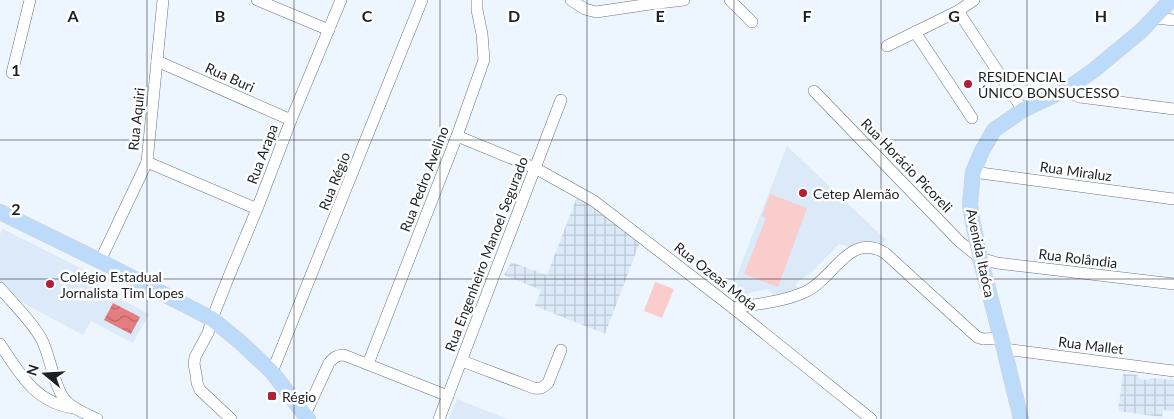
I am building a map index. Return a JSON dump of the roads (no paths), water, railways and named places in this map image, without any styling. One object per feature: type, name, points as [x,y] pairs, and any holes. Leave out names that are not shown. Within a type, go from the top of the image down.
[{"type":"main road","name":"Avenida Itaóca","points":[[1021,419],[980,258],[972,218],[970,204],[973,172],[994,130],[1023,110],[1067,89],[1112,56],[1155,18],[1171,0]]},
{"type":"main road","points":[[0,212],[212,319],[239,340],[272,372],[306,417]]},
{"type":"street","points":[[12,73],[30,0]]},
{"type":"street","name":"Rua Aquiri","points":[[100,261],[147,162],[163,0]]},
{"type":"street","points":[[257,0],[330,30]]},
{"type":"street","name":"Rua Arapa","points":[[231,419],[200,390],[194,364],[195,357],[208,333],[291,120],[341,0]]},
{"type":"street","name":"Rua Régio","points":[[272,372],[422,0]]},
{"type":"street","name":"Rua Pedro Avelino","points":[[368,364],[457,136],[484,60],[477,0]]},
{"type":"street","points":[[571,0],[585,9],[596,12],[684,0]]},
{"type":"street","points":[[730,0],[752,22]]},
{"type":"street","points":[[887,46],[958,11],[974,0]]},
{"type":"street","points":[[958,11],[1023,110]]},
{"type":"street","points":[[1155,18],[1174,20]]},
{"type":"street","points":[[915,32],[972,118]]},
{"type":"street","name":"Rua Buri","points":[[157,61],[291,120]]},
{"type":"street","points":[[1067,89],[1072,94],[1080,97],[1174,109]]},
{"type":"street","name":"Rua Horácio Picoreli","points":[[814,90],[960,242],[980,258]]},
{"type":"street","name":"Rua Engenheiro Manoel Segurado","points":[[440,419],[561,100]]},
{"type":"street","name":"Rua Ozeas Mota","points":[[457,136],[536,168],[594,201],[733,308],[871,419]]},
{"type":"street","points":[[147,162],[257,209]]},
{"type":"street","name":"Rua Miraluz","points":[[973,172],[1174,199]]},
{"type":"street","name":"Rua Mallet","points":[[733,308],[797,296],[818,283],[850,252],[860,248],[871,248],[885,253],[977,337],[1174,371]]},
{"type":"street","name":"Rua Rolândia","points":[[980,258],[996,263],[1174,284]]},
{"type":"street","points":[[0,288],[36,332],[45,347],[62,396],[68,403],[98,419]]},
{"type":"street","points":[[0,344],[24,377],[42,397],[62,406],[76,408]]},
{"type":"street","points":[[462,360],[540,389],[548,383],[561,350]]},
{"type":"street","points":[[306,417],[329,363],[333,357],[339,355],[368,364],[448,396]]},
{"type":"water","points":[[113,303],[140,317],[131,334],[104,320]]},
{"type":"place","name":"RESIDENCIAL ÚNICO BONSUCESSO","points":[[968,84]]},
{"type":"place","name":"Cetep Alemão","points":[[803,193]]},
{"type":"place","name":"Colégio Estadual Jornalista Tim Lopes","points":[[50,284]]},
{"type":"place","name":"Régio","points":[[272,396]]}]
